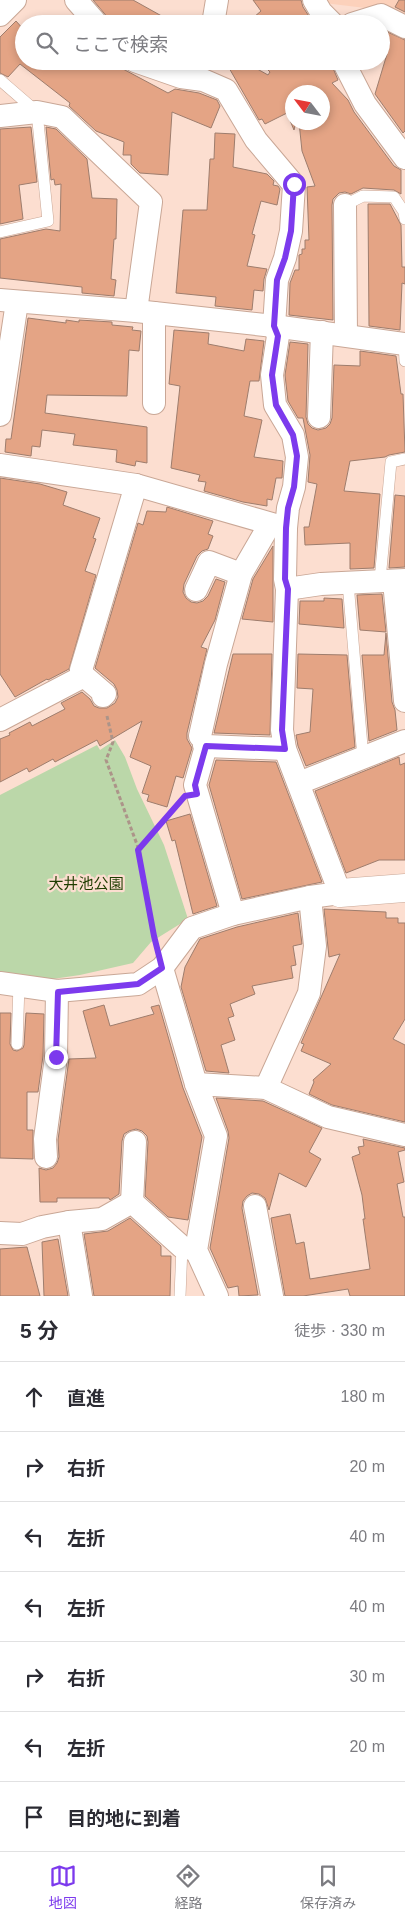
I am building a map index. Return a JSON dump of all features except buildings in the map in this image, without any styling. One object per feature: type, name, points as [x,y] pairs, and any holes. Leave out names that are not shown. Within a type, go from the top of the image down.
[{"type":"street","points":[[0,15],[15,0]]},
{"type":"street","points":[[76,0],[89,15]]},
{"type":"street","points":[[214,15],[217,0]]},
{"type":"street","points":[[314,0],[324,15]]},
{"type":"street","points":[[390,19],[405,27]]},
{"type":"street","points":[[161,70],[181,77],[204,71],[226,90],[256,140],[294,184],[291,231],[285,258],[277,280],[274,326],[278,336],[272,375],[272,390],[276,405],[293,435],[297,456],[294,487],[288,508],[278,526],[241,574],[216,664],[195,785],[233,914]]},
{"type":"street","points":[[348,70],[365,104],[405,158]]},
{"type":"street","points":[[0,116],[37,112],[62,118],[151,202],[145,312],[154,404]]},
{"type":"street","points":[[345,206],[346,336]]},
{"type":"street","points":[[0,415],[8,301],[145,312],[274,326],[405,346]]},
{"type":"street","points":[[319,417],[322,332]]},
{"type":"street","points":[[0,465],[136,485],[278,526]]},
{"type":"street","points":[[103,696],[105,694],[84,676],[81,670],[136,485]]},
{"type":"street","points":[[278,526],[288,589],[282,730],[285,749],[340,892]]},
{"type":"street","points":[[196,590],[209,562],[241,574]]},
{"type":"street","points":[[288,589],[393,580],[405,701]]},
{"type":"street","points":[[3,712],[84,676]]},
{"type":"street","points":[[299,783],[405,741]]},
{"type":"street","points":[[203,742],[285,749]]},
{"type":"street","points":[[10,984],[58,992],[138,984],[162,968],[192,928],[233,914],[310,897],[340,892],[405,888]]},
{"type":"street","points":[[266,1088],[309,993],[315,946],[310,897]]},
{"type":"street","points":[[162,968],[196,1084],[216,1136],[189,1248]]},
{"type":"street","points":[[46,1156],[45,1139],[56,1057],[58,992]]},
{"type":"street","points":[[196,1084],[266,1088],[328,1117],[405,1135]]},
{"type":"street","points":[[132,1202],[135,1142]]},
{"type":"street","points":[[132,1202],[189,1248],[218,1296]]},
{"type":"street","points":[[0,1233],[22,1234],[42,1227],[102,1219],[132,1202]]},
{"type":"street","points":[[255,1206],[272,1296]]},
{"type":"street","points":[[69,1222],[81,1296]]},
{"type":"lane","points":[[0,80],[37,112],[48,221],[0,232]]},
{"type":"lane","points":[[345,206],[363,196],[394,197],[404,212],[405,219]]},
{"type":"lane","points":[[393,580],[391,462],[405,459]]},
{"type":"lane","points":[[348,583],[363,758]]},
{"type":"lane","points":[[10,984],[17,1044]]},
{"type":"lane","points":[[180,1296],[189,1248]]},
{"type":"path","points":[[103,696],[113,742],[106,760],[138,850],[162,968]]},
{"type":"path","points":[[138,850],[185,796],[197,794]]},
{"type":"shaded area","points":[[321,0],[405,0],[405,21],[382,10],[324,3]]},
{"type":"green space","name":"大井池公園","points":[[115,740],[125,757],[137,789],[164,845],[188,919],[151,942],[133,963],[80,975],[39,981],[0,973],[0,795],[97,745],[100,750]]},
{"type":"route","points":[[56,1057],[58,992],[138,984],[162,968],[138,850],[185,796],[197,794],[195,785],[206,746],[285,749],[282,730],[288,589],[285,579],[286,528],[288,508],[294,487],[297,456],[293,435],[276,405],[272,390],[272,375],[278,336],[274,326],[277,280],[285,258],[291,231],[294,184]]}]
